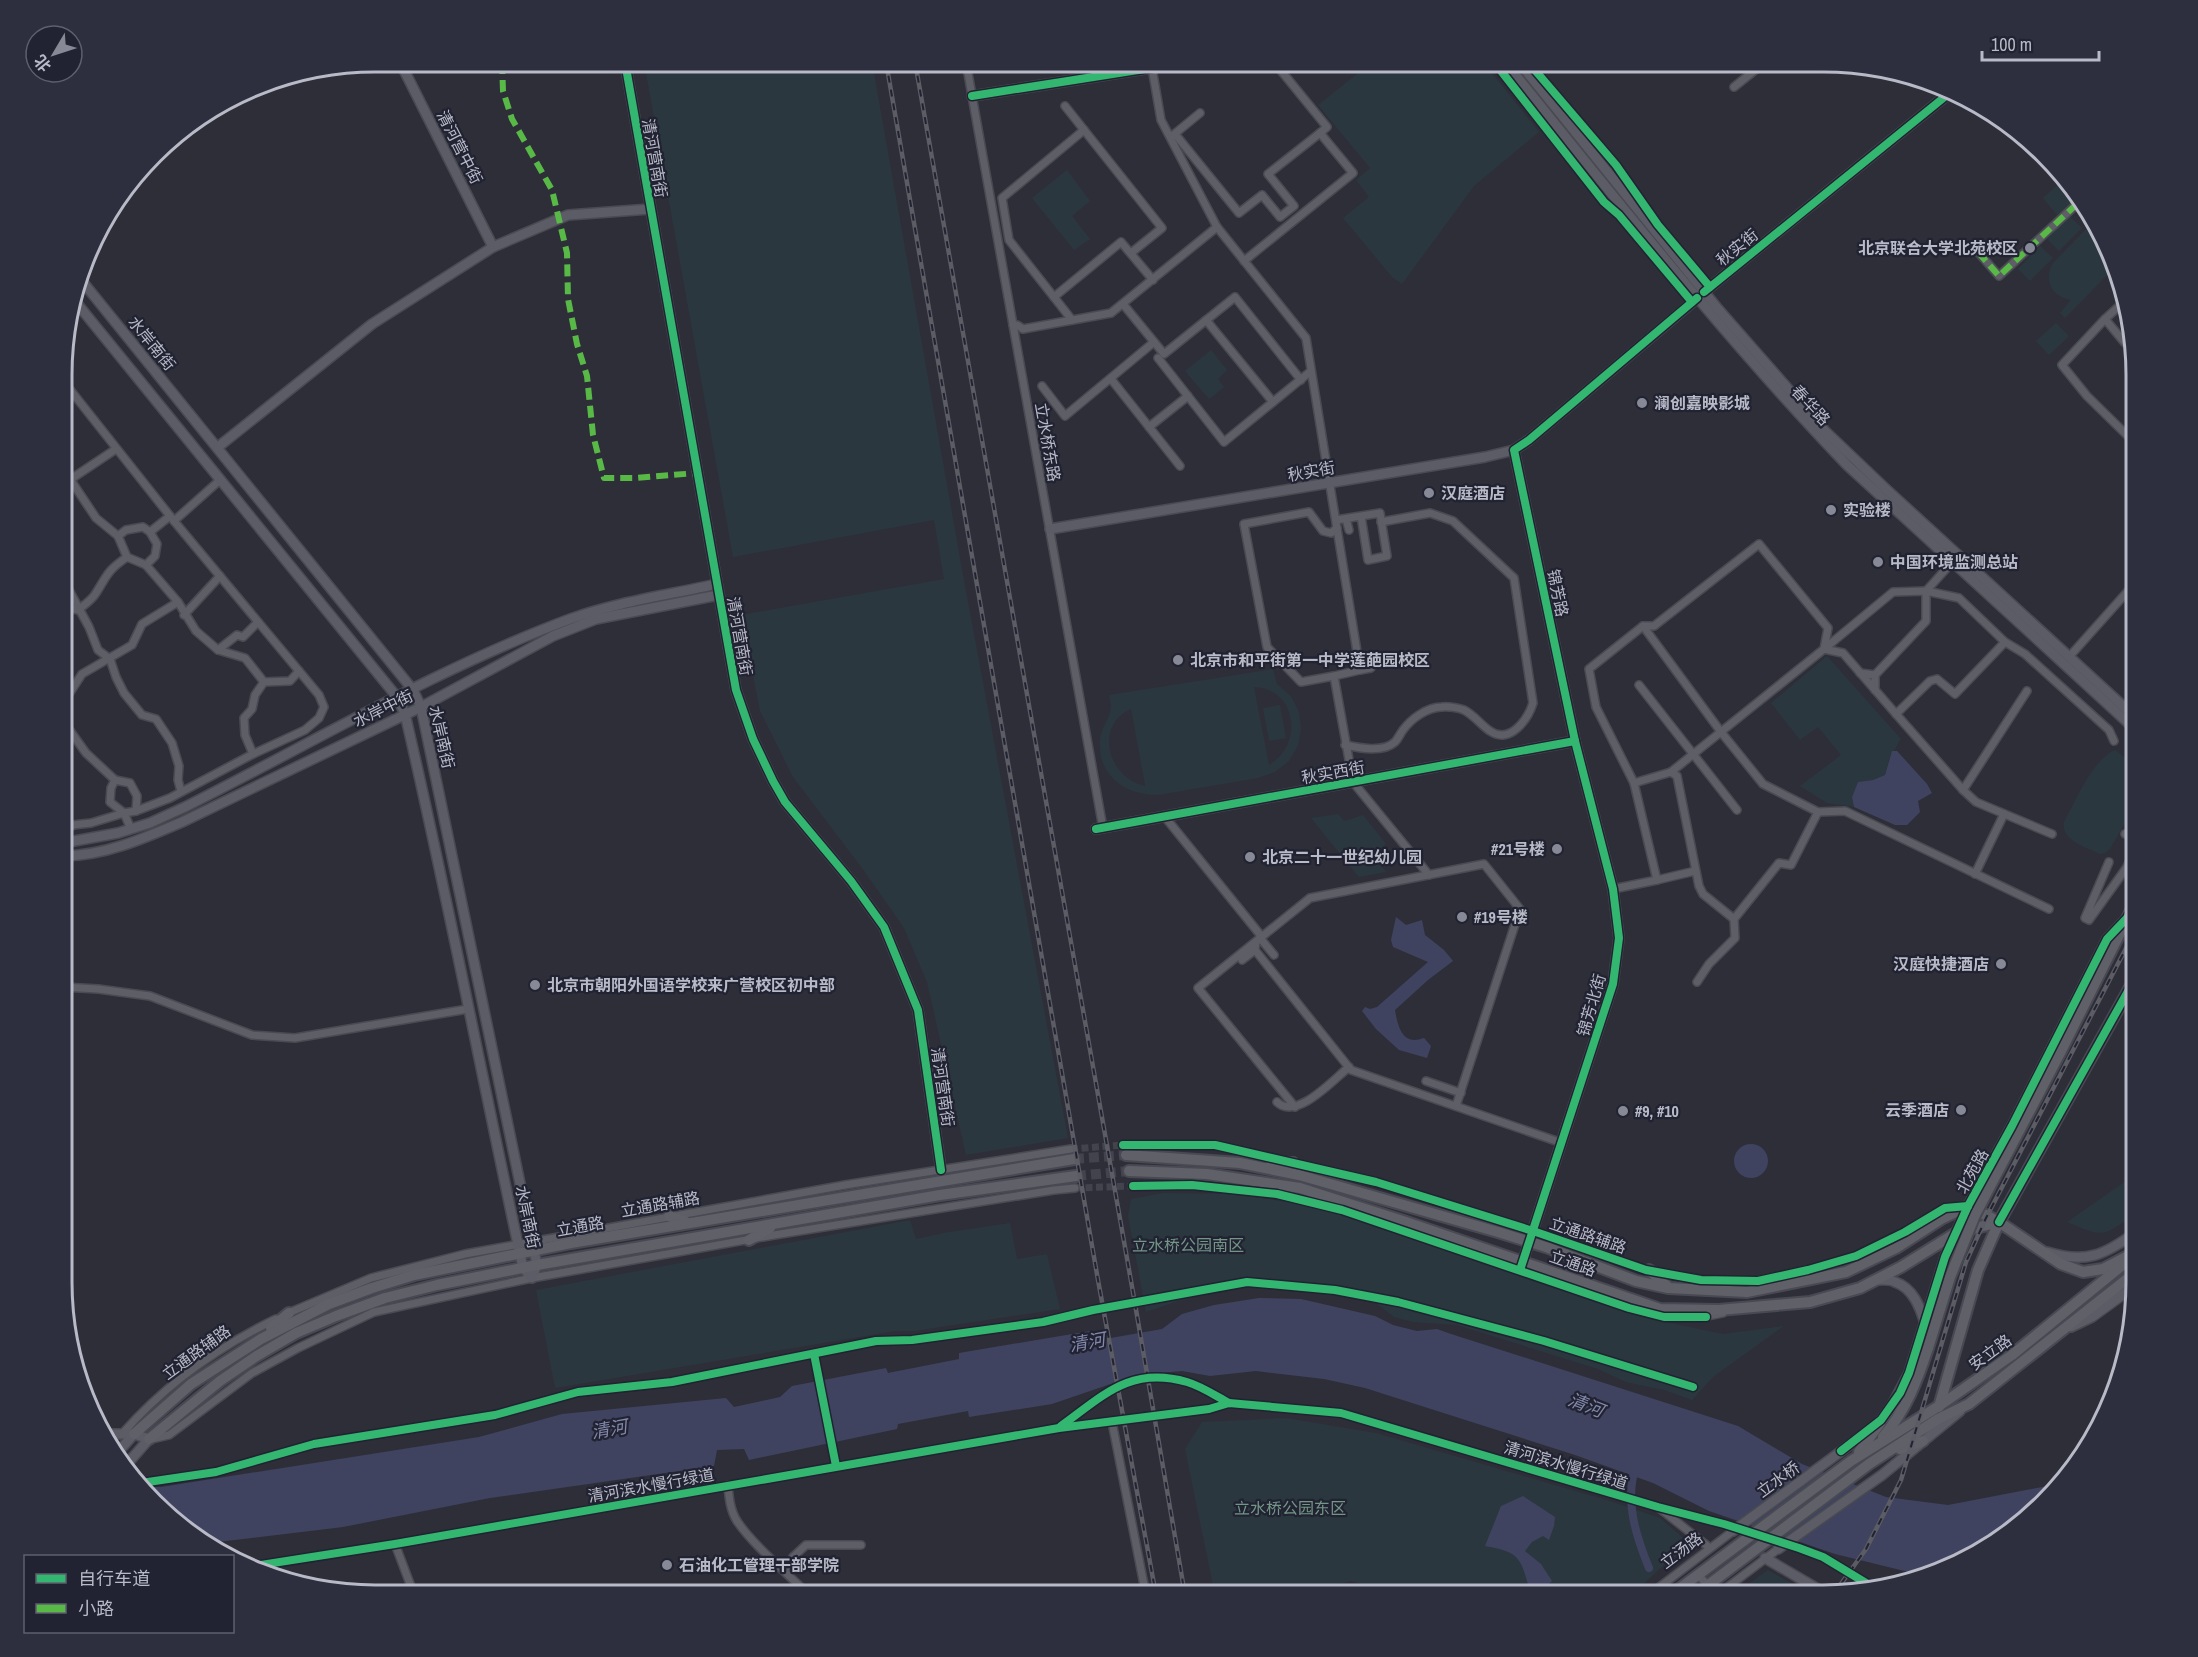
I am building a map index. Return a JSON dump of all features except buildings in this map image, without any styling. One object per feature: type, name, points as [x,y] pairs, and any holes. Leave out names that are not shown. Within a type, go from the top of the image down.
[{"type":"main road","name":"北苑路","points":[[1877,1444],[1908,1402],[1915,1388],[1950,1277],[1975,1215],[2060,1053],[2126,920]]},
{"type":"main road","points":[[1938,1419],[1939,1406],[1978,1270],[1999,1222],[2126,995]]},
{"type":"main road","name":"立通路","points":[[1124,1150],[1240,1163],[1299,1175],[1531,1236],[1636,1281],[1668,1288],[1747,1292],[1846,1272],[1896,1248],[1941,1219],[1968,1206]]},
{"type":"main road","name":"立通路","points":[[134,1434],[192,1384],[252,1344],[328,1304],[414,1275],[533,1246],[689,1223],[1073,1154]]},
{"type":"main road","points":[[1262,1168],[1293,1163]]},
{"type":"main road","name":"立通路","points":[[1129,1171],[1207,1173],[1300,1188],[1521,1266],[1660,1309],[1740,1309],[1810,1302],[1860,1288],[1956,1233],[1999,1222]]},
{"type":"main road","name":"立通路","points":[[149,1439],[220,1380],[255,1357],[296,1334],[385,1298],[436,1285],[537,1265],[940,1195],[1076,1176]]},
{"type":"main road","name":"安立路","points":[[1968,1206],[1999,1222],[2061,1264],[2083,1272],[2103,1269],[2126,1258]]},
{"type":"main road","points":[[669,1216],[689,1223]]},
{"type":"main road","points":[[749,1240],[776,1224]]},
{"type":"main road","name":"安立路","points":[[1851,1461],[1939,1406],[2022,1347],[2126,1262]]},
{"type":"main road","points":[[1649,1270],[1668,1288]]},
{"type":"main road","name":"安立路","points":[[1708,1585],[1869,1464],[1938,1419],[1969,1404],[2126,1280]]},
{"type":"main road","points":[[252,1344],[289,1313]]},
{"type":"main road","points":[[1851,1461],[1894,1404]]},
{"type":"main road","points":[[1886,1454],[1923,1441]]},
{"type":"main road","name":"立水桥","points":[[1749,1536],[1851,1461]]},
{"type":"main road","name":"立汤路","points":[[1684,1585],[1749,1536]]},
{"type":"street","name":"清河营中街","points":[[405,72],[493,247]]},
{"type":"street","name":"清河营南街","points":[[627,72],[736,690],[762,761],[785,802],[851,881],[884,927],[918,1010],[941,1170]]},
{"type":"street","name":"立水桥东路","points":[[968,72],[1050,529],[1100,828]]},
{"type":"street","points":[[972,96],[1111,72]]},
{"type":"street","points":[[1153,72],[1161,120],[1239,213],[1262,195],[1280,217],[1294,206],[1268,174],[1327,127],[1282,72]]},
{"type":"street","points":[[1502,72],[1604,202],[1701,295]]},
{"type":"street","name":"春华路","points":[[1513,72],[1701,295]]},
{"type":"street","name":"春华路","points":[[1527,72],[1775,388],[1847,465],[2126,709]]},
{"type":"street","points":[[1537,72],[1616,165],[1658,225],[1701,295]]},
{"type":"street","points":[[1734,87],[1753,72]]},
{"type":"street","name":"秋实街","points":[[1050,529],[1485,457],[1514,450],[1944,97]]},
{"type":"street","points":[[1065,106],[1162,228],[1131,253]]},
{"type":"street","points":[[1173,136],[1200,113]]},
{"type":"street","points":[[1072,320],[1010,240],[1002,198],[1084,130]]},
{"type":"street","points":[[1244,261],[1353,173],[1320,132]]},
{"type":"street","points":[[1173,136],[1217,227],[1306,338],[1360,670]]},
{"type":"street","points":[[1978,252],[1999,276],[2075,206]]},
{"type":"street","points":[[218,447],[372,324],[493,247],[568,215],[650,209]]},
{"type":"street","points":[[1013,325],[1017,324],[1023,329],[1111,313],[1217,227]]},
{"type":"street","points":[[1054,297],[1121,242],[1153,280]]},
{"type":"street","name":"水岸南街","points":[[80,307],[397,697],[405,714],[442,873],[452,936],[523,1268],[532,1278],[537,1265],[421,707],[413,690],[85,285]]},
{"type":"street","points":[[1161,356],[1234,297],[1301,380]]},
{"type":"street","points":[[1123,304],[1188,396],[1224,442],[1311,371]]},
{"type":"street","points":[[2118,307],[2062,365],[2087,396],[2126,434]]},
{"type":"street","points":[[1206,320],[1273,402]]},
{"type":"street","points":[[2105,320],[2124,341]]},
{"type":"street","points":[[1042,386],[1065,416],[1152,345]]},
{"type":"street","points":[[1111,379],[1180,466]]},
{"type":"street","points":[[72,392],[172,518],[319,695],[324,707],[319,718],[306,730],[181,791],[136,811],[72,826]]},
{"type":"street","points":[[1149,427],[1188,396]]},
{"type":"street","points":[[72,478],[116,449]]},
{"type":"street","name":"锦芳路","points":[[1514,450],[1575,741]]},
{"type":"street","points":[[150,532],[172,518],[220,480]]},
{"type":"street","points":[[72,481],[96,518],[118,536],[127,557],[146,565],[177,602],[196,631],[218,650],[245,658],[264,682]]},
{"type":"street","points":[[1360,516],[1368,560],[1387,556],[1380,513],[1360,516],[1346,519],[1337,524],[1330,533],[1323,531],[1309,512],[1244,524],[1267,648],[1302,682],[1371,668],[1369,657]]},
{"type":"street","points":[[1345,745],[1365,749],[1395,743],[1405,728],[1421,713],[1440,706],[1464,710],[1492,733],[1505,734],[1518,728],[1528,718],[1533,703],[1514,578],[1454,520],[1430,513],[1381,522]]},
{"type":"street","points":[[1346,519],[1348,530]]},
{"type":"street","points":[[118,536],[126,530],[143,527],[150,532],[158,544],[155,556],[146,565]]},
{"type":"street","points":[[1658,880],[1634,783],[1596,706],[1590,669],[1643,626],[1654,626],[1759,544],[1828,628],[1824,649]]},
{"type":"street","points":[[78,610],[96,595],[101,582],[111,569],[127,557]]},
{"type":"street","points":[[1875,690],[1875,675],[1926,621],[1926,591],[1955,558]]},
{"type":"street","name":"春华路","points":[[1955,558],[2126,720]]},
{"type":"street","points":[[184,615],[220,576]]},
{"type":"street","name":"水岸中街","points":[[72,841],[131,829],[185,807],[397,697],[571,619],[596,610],[717,584]]},
{"type":"street","points":[[1634,783],[1671,772],[1893,592],[1926,591],[1959,598],[2005,642],[2025,654],[2101,722],[2109,730],[2114,741]]},
{"type":"street","points":[[2069,657],[2126,593]]},
{"type":"street","name":"水岸中街","points":[[72,854],[111,848],[156,833],[421,707],[574,627],[596,619],[718,595]]},
{"type":"street","points":[[72,598],[90,627],[98,650],[110,659],[124,693],[142,715],[156,719],[172,743],[179,766],[178,780],[181,791]]},
{"type":"street","points":[[72,689],[82,674],[132,645],[142,624],[177,602]]},
{"type":"street","points":[[72,609],[78,610]]},
{"type":"street","points":[[218,650],[237,635],[243,636],[258,622]]},
{"type":"street","points":[[1643,626],[1721,732],[1763,784],[1818,812],[1845,811],[2049,909]]},
{"type":"street","points":[[1896,714],[1930,681],[1937,678],[1955,694],[2005,642]]},
{"type":"street","points":[[1824,649],[1843,653],[1976,802],[2052,834]]},
{"type":"street","points":[[264,682],[290,681],[299,671]]},
{"type":"street","points":[[1860,673],[1875,675]]},
{"type":"street","points":[[1334,676],[1353,782],[1429,875]]},
{"type":"street","points":[[253,754],[245,735],[244,718],[252,709],[255,695],[264,682]]},
{"type":"street","points":[[1639,685],[1737,810]]},
{"type":"street","points":[[1963,790],[2027,692]]},
{"type":"street","points":[[72,734],[86,753],[115,780],[130,783],[136,796],[136,811]]},
{"type":"street","name":"秋实西街","points":[[1100,828],[1575,741]]},
{"type":"street","name":"锦芳北街","points":[[1521,1266],[1613,984],[1619,938],[1613,889],[1575,741]]},
{"type":"street","points":[[1671,772],[1677,776],[1699,886],[1703,894],[1734,919]]},
{"type":"street","points":[[115,780],[111,788],[110,802],[124,813],[131,829]]},
{"type":"street","points":[[1697,982],[1709,964],[1735,938],[1734,919],[1779,863],[1791,865],[1818,812]]},
{"type":"street","points":[[1976,874],[2004,814]]},
{"type":"street","points":[[1165,817],[1351,1070],[1562,1143]]},
{"type":"street","points":[[2109,862],[2085,918],[2089,920],[2126,868]]},
{"type":"street","points":[[1295,1107],[1198,988],[1310,898],[1484,864],[1520,909],[1456,1106]]},
{"type":"street","points":[[1613,889],[1695,871]]},
{"type":"street","name":"北苑路","points":[[1841,1451],[1869,1431],[1894,1404],[1910,1374],[1945,1257],[1968,1206],[2012,1126],[2107,939],[2126,919]]},
{"type":"street","points":[[1258,942],[1274,955]]},
{"type":"street","points":[[1242,960],[1258,942]]},
{"type":"street","points":[[72,987],[99,988],[150,996],[252,1035],[296,1038],[468,1009]]},
{"type":"street","points":[[1277,1102],[1282,1106],[1295,1107],[1303,1104],[1349,1067]]},
{"type":"street","points":[[1426,1081],[1461,1093]]},
{"type":"street","name":"立通路辅路","points":[[1124,1150],[1215,1145],[1376,1182],[1531,1236],[1649,1270],[1701,1280],[1758,1281],[1808,1270],[1856,1256],[1905,1232],[1946,1208],[1968,1206]]},
{"type":"street","name":"立通路辅路","points":[[533,1246],[669,1216],[845,1185],[941,1170],[1073,1154]]},
{"type":"street","points":[[1133,1186],[1192,1185],[1277,1194],[1342,1210],[1521,1266]]},
{"type":"street","points":[[113,1434],[134,1434],[149,1439],[169,1435],[252,1373],[339,1327],[375,1312],[532,1278],[749,1240],[1075,1188]]},
{"type":"street","name":"安立路","points":[[2044,1251],[2067,1258],[2091,1257],[2116,1248],[2126,1240]]},
{"type":"street","name":"立通路辅路","points":[[122,1434],[167,1390],[210,1356],[241,1336],[327,1295],[389,1272],[465,1254],[519,1249]]},
{"type":"street","points":[[1876,1280],[1896,1282],[1916,1298],[1925,1323]]},
{"type":"street","name":"安立路","points":[[2055,1335],[2092,1317],[2125,1293]]},
{"type":"street","name":"安立路","points":[[1778,1549],[1882,1475],[1969,1404]]},
{"type":"street","points":[[1112,1422],[1144,1585]]},
{"type":"street","points":[[121,1448],[134,1434]]},
{"type":"street","points":[[130,1460],[149,1439]]},
{"type":"street","name":"立水桥","points":[[1733,1531],[1841,1451]]},
{"type":"street","points":[[728,1485],[729,1500],[736,1519],[799,1585]]},
{"type":"street","points":[[1658,1507],[1710,1548]]},
{"type":"street","name":"立汤路","points":[[1662,1585],[1733,1531]]},
{"type":"street","points":[[394,1544],[410,1585]]},
{"type":"street","points":[[784,1570],[793,1557],[806,1545],[861,1545]]},
{"type":"street","points":[[1729,1585],[1778,1549]]},
{"type":"street","points":[[1765,1558],[1810,1585]]},
{"type":"street","points":[[1698,1574],[1706,1585]]},
{"type":"green space","points":[[646,72],[874,72],[963,575],[1068,1138],[966,1155],[927,982],[904,928],[793,777],[760,711],[741,615],[944,579],[934,520],[733,557]]},
{"type":"green space","points":[[1359,72],[1491,72],[1539,132],[1474,186],[1402,284],[1392,277],[1343,218],[1369,197],[1356,180],[1370,168],[1318,105]]},
{"type":"green space","points":[[1067,170],[1090,201],[1072,216],[1090,239],[1074,250],[1032,198]]},
{"type":"green space","points":[[2058,184],[2072,202],[2057,215],[2043,198]]},
{"type":"green space","points":[[2069,216],[2082,228],[2059,251],[2047,239]]},
{"type":"green space","points":[[2088,228],[2109,274],[2065,318],[2060,313],[2071,300],[2059,295],[2051,287],[2049,276],[2053,263]]},
{"type":"green space","points":[[2040,246],[2053,258],[2030,281],[2018,269]]},
{"type":"green space","points":[[2056,323],[2069,336],[2049,355],[2036,341]]},
{"type":"green space","points":[[1211,350],[1227,370],[1218,379],[1224,387],[1209,399],[1185,371]]},
{"type":"green space","points":[[1827,656],[1901,739],[1889,759],[1885,775],[1873,780],[1858,782],[1852,797],[1854,807],[1827,803],[1800,786],[1841,755],[1818,727],[1800,740],[1771,703]]},
{"type":"green space","points":[[1273,669],[1277,684],[1291,696],[1299,712],[1301,729],[1298,746],[1289,761],[1275,772],[1258,778],[1158,795],[1146,794],[1124,787],[1108,773],[1103,763],[1100,739],[1111,711],[1109,695]],"holes":[[[1254,687],[1268,690],[1279,697],[1287,707],[1291,719],[1291,732],[1287,745],[1280,756],[1269,765]],[[1131,709],[1145,785],[1145,786],[1132,781],[1121,772],[1110,750],[1109,738],[1113,726],[1120,716]]]},
{"type":"green space","points":[[1280,705],[1286,738],[1269,741],[1263,708]]},
{"type":"green space","points":[[2115,750],[2126,758],[2126,821],[2110,849],[2100,854],[2070,839],[2064,829],[2064,822],[2092,771]]},
{"type":"green space","points":[[1338,814],[1344,821],[1363,815],[1386,844],[1373,855],[1386,872],[1359,877],[1311,818]]},
{"type":"green space","points":[[2126,1181],[2125,1221],[2110,1230],[2097,1233],[2067,1222]]},
{"type":"green space","name":"立水桥公园南区","points":[[1163,1193],[1238,1194],[1310,1206],[1428,1241],[1485,1265],[1590,1296],[1651,1319],[1723,1334],[1784,1326],[1713,1377],[1692,1400],[1664,1390],[1626,1382],[1598,1369],[1457,1325],[1413,1322],[1394,1317],[1376,1303],[1345,1295],[1239,1287],[1178,1301],[1146,1312],[1128,1216],[1131,1199]]},
{"type":"green space","points":[[910,1220],[916,1239],[1010,1223],[1017,1259],[1047,1254],[1060,1309],[914,1331],[895,1331],[555,1388],[536,1290]]},
{"type":"green space","name":"立水桥公园东区","points":[[1286,1418],[1376,1433],[1613,1502],[1660,1518],[1688,1542],[1643,1585],[1365,1585],[1351,1581],[1337,1585],[1213,1585],[1185,1449],[1202,1422]]},
{"type":"green space","points":[[1768,1570],[1794,1585],[1747,1585]]},
{"type":"water","points":[[1892,751],[1897,751],[1927,784],[1932,793],[1918,801],[1920,812],[1907,825],[1895,825],[1854,807],[1852,797],[1858,782],[1873,780],[1885,775]]},
{"type":"water","points":[[1396,917],[1406,925],[1422,920],[1425,935],[1444,950],[1453,961],[1395,1010],[1400,1029],[1406,1037],[1411,1040],[1424,1038],[1431,1046],[1427,1058],[1399,1050],[1376,1029],[1362,1011],[1365,1007],[1370,1009],[1377,1007],[1428,962],[1393,947],[1391,940]]},
{"type":"water","points":[[1751,1144],[1763,1149],[1768,1161],[1763,1173],[1751,1178],[1739,1173],[1734,1161],[1739,1149]]},
{"type":"water","name":"清河","points":[[1259,1298],[1301,1299],[1375,1316],[1393,1325],[1417,1331],[1437,1329],[1738,1426],[1802,1464],[1886,1497],[1948,1505],[2047,1486],[2023,1510],[1992,1534],[1957,1554],[1910,1572],[1835,1554],[1709,1511],[1653,1483],[1575,1455],[1365,1388],[1324,1379],[1256,1371],[1210,1376],[1182,1371],[1137,1375],[1052,1404],[969,1417],[968,1411],[898,1424],[897,1429],[749,1460],[744,1449],[717,1450],[714,1466],[490,1498],[343,1527],[219,1542],[175,1510],[152,1487],[479,1437],[562,1414],[726,1398],[734,1407],[780,1397],[792,1386],[886,1368],[888,1373],[959,1359],[959,1353],[1090,1331],[1105,1339],[1162,1329],[1182,1314],[1214,1305]]},
{"type":"water","points":[[1523,1496],[1555,1517],[1549,1540],[1543,1536],[1532,1542],[1525,1551],[1541,1564],[1552,1581],[1548,1585],[1528,1585],[1522,1566],[1514,1555],[1485,1546],[1501,1506]]},
{"type":"waterway","points":[[1636,1466],[1631,1505],[1636,1531],[1649,1568]]},
{"type":"tunnel","points":[[1071,1149],[1123,1145]]},
{"type":"tunnel","points":[[1074,1159],[1126,1155]]},
{"type":"tunnel","points":[[1076,1176],[1129,1171]]},
{"type":"tunnel","points":[[1075,1188],[1133,1186]]},
{"type":"railway","points":[[888,72],[1098,1280],[1154,1585]]},
{"type":"railway","points":[[917,72],[1183,1585]]},
{"type":"railway","points":[[1841,1584],[1866,1549],[1901,1480],[1966,1262],[1986,1218],[2126,948]]},
{"type":"marked path","points":[[502,72],[503,91],[512,119],[552,190],[567,253],[568,299],[577,344],[587,376],[593,435],[604,478],[697,473]]},
{"type":"marked path","points":[[1978,252],[1999,276],[2075,206]]},
{"type":"cycle path","points":[[627,72],[736,690],[753,739],[785,802],[851,881],[884,927],[918,1010],[941,1170]]},
{"type":"cycle path","points":[[972,96],[1125,72]]},
{"type":"cycle path","points":[[1502,72],[1604,202],[1619,215],[1692,302]]},
{"type":"cycle path","points":[[1537,72],[1616,165],[1658,225],[1710,287]]},
{"type":"cycle path","points":[[1704,292],[1944,97]]},
{"type":"cycle path","points":[[1520,1270],[1613,984],[1619,938],[1613,889],[1575,741],[1514,450],[1529,440],[1697,298]]},
{"type":"cycle path","points":[[1096,829],[1575,741]]},
{"type":"cycle path","points":[[1841,1451],[1881,1420],[1900,1393],[1909,1373],[1945,1257],[1968,1206],[2012,1126],[2107,939],[2126,919]]},
{"type":"cycle path","points":[[1999,1222],[2126,995]]},
{"type":"cycle path","points":[[1123,1145],[1215,1145],[1376,1182],[1533,1231],[1646,1270],[1701,1280],[1758,1281],[1808,1270],[1856,1256],[1905,1232],[1945,1208],[1968,1206]]},
{"type":"cycle path","points":[[1133,1186],[1192,1185],[1277,1194],[1342,1210],[1629,1308],[1664,1317],[1706,1317]]},
{"type":"cycle path","points":[[147,1482],[216,1472],[314,1444],[495,1415],[578,1392],[672,1382],[876,1341],[912,1340],[1043,1322],[1093,1310],[1247,1282],[1335,1290],[1398,1302],[1544,1341],[1693,1387]]},
{"type":"cycle path","points":[[814,1354],[836,1466]]},
{"type":"cycle path","points":[[1061,1426],[1119,1386],[1149,1378],[1167,1378],[1187,1382],[1229,1403]]},
{"type":"cycle path","name":"清河滨水慢行绿道","points":[[265,1564],[395,1544],[1059,1428],[1209,1409],[1229,1403],[1341,1413],[1658,1507],[1724,1524],[1799,1548],[1823,1557],[1864,1582]]},
{"type":"place","name":"北京联合大学北苑校区","points":[[2030,248]]},
{"type":"place","name":"澜创嘉映影城","points":[[1642,403]]},
{"type":"place","name":"汉庭酒店","points":[[1429,493]]},
{"type":"place","name":"实验楼","points":[[1831,510]]},
{"type":"place","name":"中国环境监测总站","points":[[1878,562]]},
{"type":"place","name":"北京市和平街第一中学莲葩园校区","points":[[1178,660]]},
{"type":"place","name":"#21号楼","points":[[1557,849]]},
{"type":"place","name":"北京二十一世纪幼儿园","points":[[1250,857]]},
{"type":"place","name":"#19号楼","points":[[1462,917]]},
{"type":"place","name":"汉庭快捷酒店","points":[[2001,964]]},
{"type":"place","name":"北京市朝阳外国语学校来广营校区初中部","points":[[535,985]]},
{"type":"place","name":"云季酒店","points":[[1961,1110]]},
{"type":"place","name":"#9, #10","points":[[1623,1111]]},
{"type":"place","name":"石油化工管理干部学院","points":[[667,1565]]}]
